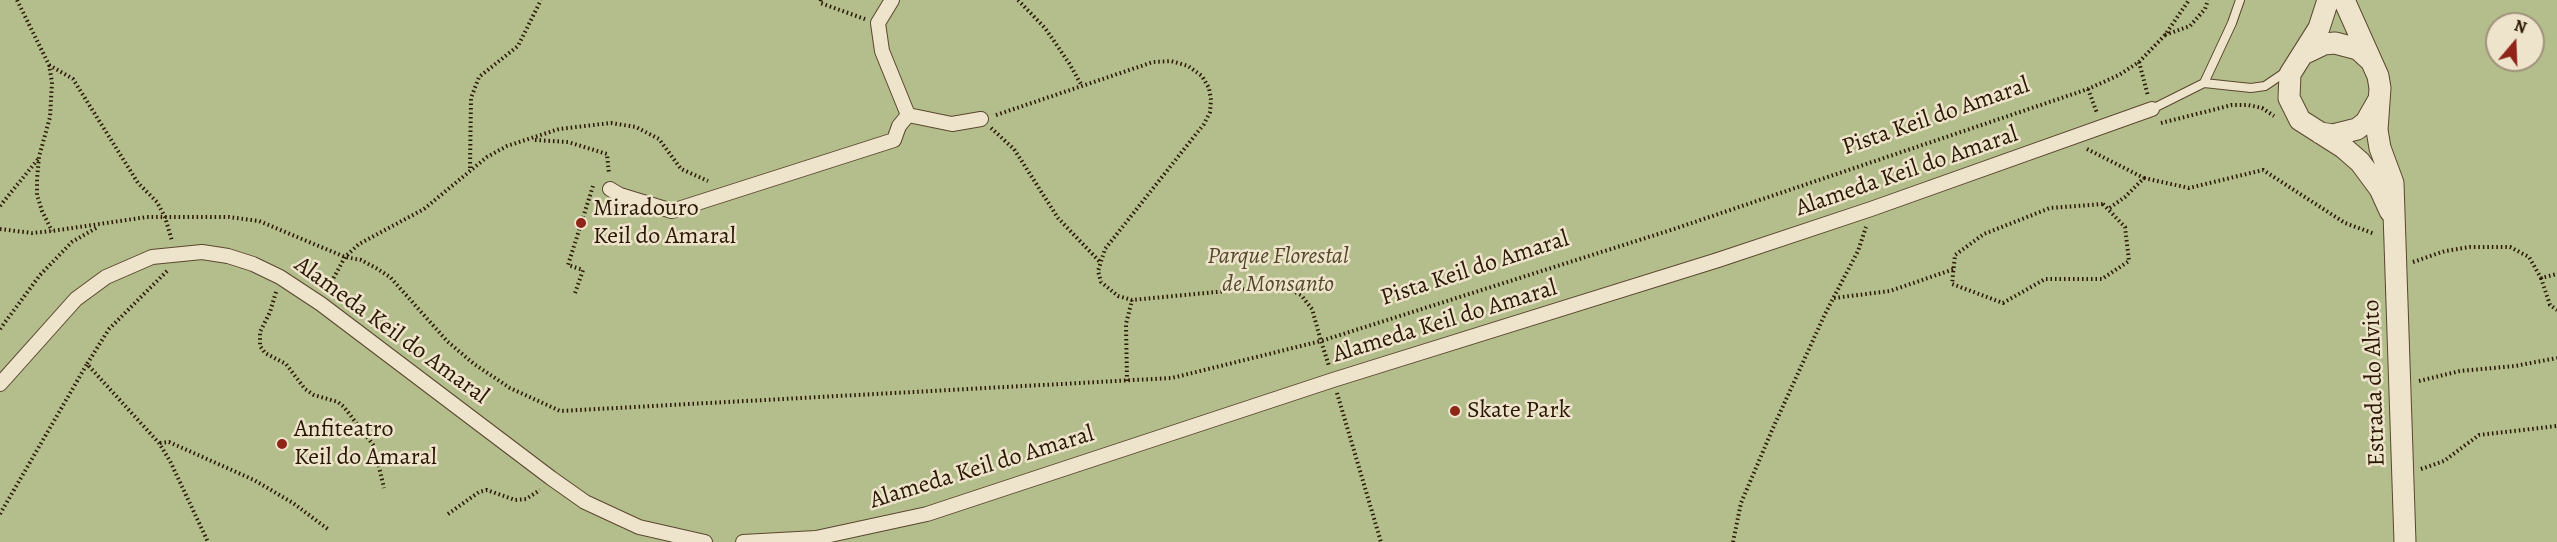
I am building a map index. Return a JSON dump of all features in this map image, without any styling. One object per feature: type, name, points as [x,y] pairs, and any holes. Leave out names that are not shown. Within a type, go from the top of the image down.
[{"type":"street","points":[[892,0],[878,23],[882,51],[908,116]]},
{"type":"street","name":"Estrada do Alvito","points":[[2328,0],[2324,18],[2300,58],[2288,86],[2293,110],[2309,128],[2344,148],[2372,176],[2380,189],[2397,262],[2405,542]]},
{"type":"street","name":"Estrada do Alvito","points":[[2344,0],[2360,40],[2374,66],[2380,88],[2377,130],[2380,148],[2393,183],[2389,229]]},
{"type":"street","points":[[2300,58],[2324,44],[2347,45],[2367,56],[2374,66]]},
{"type":"street","points":[[2320,133],[2339,134],[2356,129],[2366,122],[2378,100]]},
{"type":"street","name":"Alameda Keil do Amaral","points":[[743,542],[816,537],[927,514],[1333,380],[1718,260],[1871,209],[2152,109]]},
{"type":"street","points":[[908,116],[952,124],[981,119]]},
{"type":"street","points":[[610,189],[620,195],[672,212],[894,140],[899,126],[908,116]]},
{"type":"street","name":"Alameda Keil do Amaral","points":[[0,384],[28,350],[83,294],[106,277],[152,257],[201,252],[228,256],[280,276],[321,304],[585,502],[639,527],[705,542]]},
{"type":"lane","points":[[2204,83],[2232,23],[2240,0]]},
{"type":"lane","points":[[2152,109],[2204,83],[2251,88],[2265,86],[2300,58]]},
{"type":"path","points":[[17,0],[50,65],[52,99],[39,158],[37,195],[52,231]]},
{"type":"path","points":[[470,169],[471,98],[478,77],[518,46],[541,0]]},
{"type":"path","points":[[821,0],[820,3],[878,23]]},
{"type":"path","points":[[1018,0],[1045,27],[1082,86]]},
{"type":"path","points":[[2165,35],[2188,0]]},
{"type":"path","points":[[2165,35],[2190,26],[2205,9],[2208,0]]},
{"type":"path","name":"Pista Keil do Amaral","points":[[100,225],[122,219],[165,217],[229,217],[259,221],[345,257],[361,260],[390,277],[447,341],[474,364],[510,388],[560,411],[1172,378],[1321,341],[1675,231],[2088,89],[2119,75],[2139,62],[2165,35]]},
{"type":"path","points":[[1100,262],[1058,218],[1014,149],[981,119],[1153,62],[1171,61],[1188,66],[1202,76],[1209,88],[1210,112],[1204,124],[1106,249],[1098,271],[1101,282],[1118,296],[1132,300],[1285,287],[1301,295],[1312,309],[1381,542]]},
{"type":"path","points":[[0,514],[87,364],[110,329],[164,275],[173,254],[171,234],[157,202],[138,183],[73,79],[50,65]]},
{"type":"path","points":[[2088,89],[2103,127]]},
{"type":"path","points":[[2156,124],[2232,105],[2262,108],[2279,119]]},
{"type":"path","points":[[321,304],[345,257],[358,244],[424,209],[440,198],[470,169],[507,146],[559,129],[611,123],[636,127],[658,139],[681,169],[708,181],[717,198]]},
{"type":"path","points":[[531,140],[568,142],[607,154]]},
{"type":"path","points":[[2068,140],[2144,178],[2189,188],[2263,170],[2345,224],[2389,229]]},
{"type":"path","points":[[0,206],[39,158]]},
{"type":"path","points":[[2108,209],[2125,197],[2144,178]]},
{"type":"path","points":[[575,293],[583,270],[568,265],[590,195]]},
{"type":"path","points":[[2103,204],[2108,209],[2125,227],[2129,261],[2102,279],[2045,279],[2003,303],[1952,284],[1955,255],[1984,234],[2050,208],[2103,204]]},
{"type":"path","points":[[1733,542],[1741,502],[1773,428],[1858,251],[1871,209]]},
{"type":"path","points":[[0,229],[32,232],[100,225]]},
{"type":"path","points":[[0,329],[27,290],[72,242],[100,225]]},
{"type":"path","points":[[2397,262],[2418,262],[2445,251],[2470,247],[2510,247],[2529,257],[2541,278],[2550,305],[2557,310]]},
{"type":"path","points":[[1834,298],[1890,291],[1954,269]]},
{"type":"path","points":[[2541,278],[2557,274]]},
{"type":"path","points":[[280,276],[270,312],[260,332],[260,346],[265,354],[289,367],[304,389],[314,395],[338,402],[344,407],[374,446],[384,488]]},
{"type":"path","points":[[1127,381],[1126,324],[1132,300]]},
{"type":"path","points":[[2401,385],[2460,371],[2515,366],[2557,358]]},
{"type":"path","points":[[87,364],[159,442],[170,460],[208,542]]},
{"type":"path","points":[[2403,474],[2444,461],[2479,435],[2557,426]]},
{"type":"path","points":[[159,442],[169,442],[254,480],[293,503],[329,530]]},
{"type":"path","points":[[447,514],[479,492],[487,490],[506,497],[526,499],[551,478]]},
{"type":"green space","name":"Parque Florestal de Monsanto","points":[[0,0],[2557,0],[2557,542],[0,542]]},
{"type":"place","name":"Miradouro Keil do Amaral","points":[[581,223]]},
{"type":"place","name":"Skate Park","points":[[1455,411]]},
{"type":"place","name":"Anfiteatro Keil do Amaral","points":[[282,444]]}]
